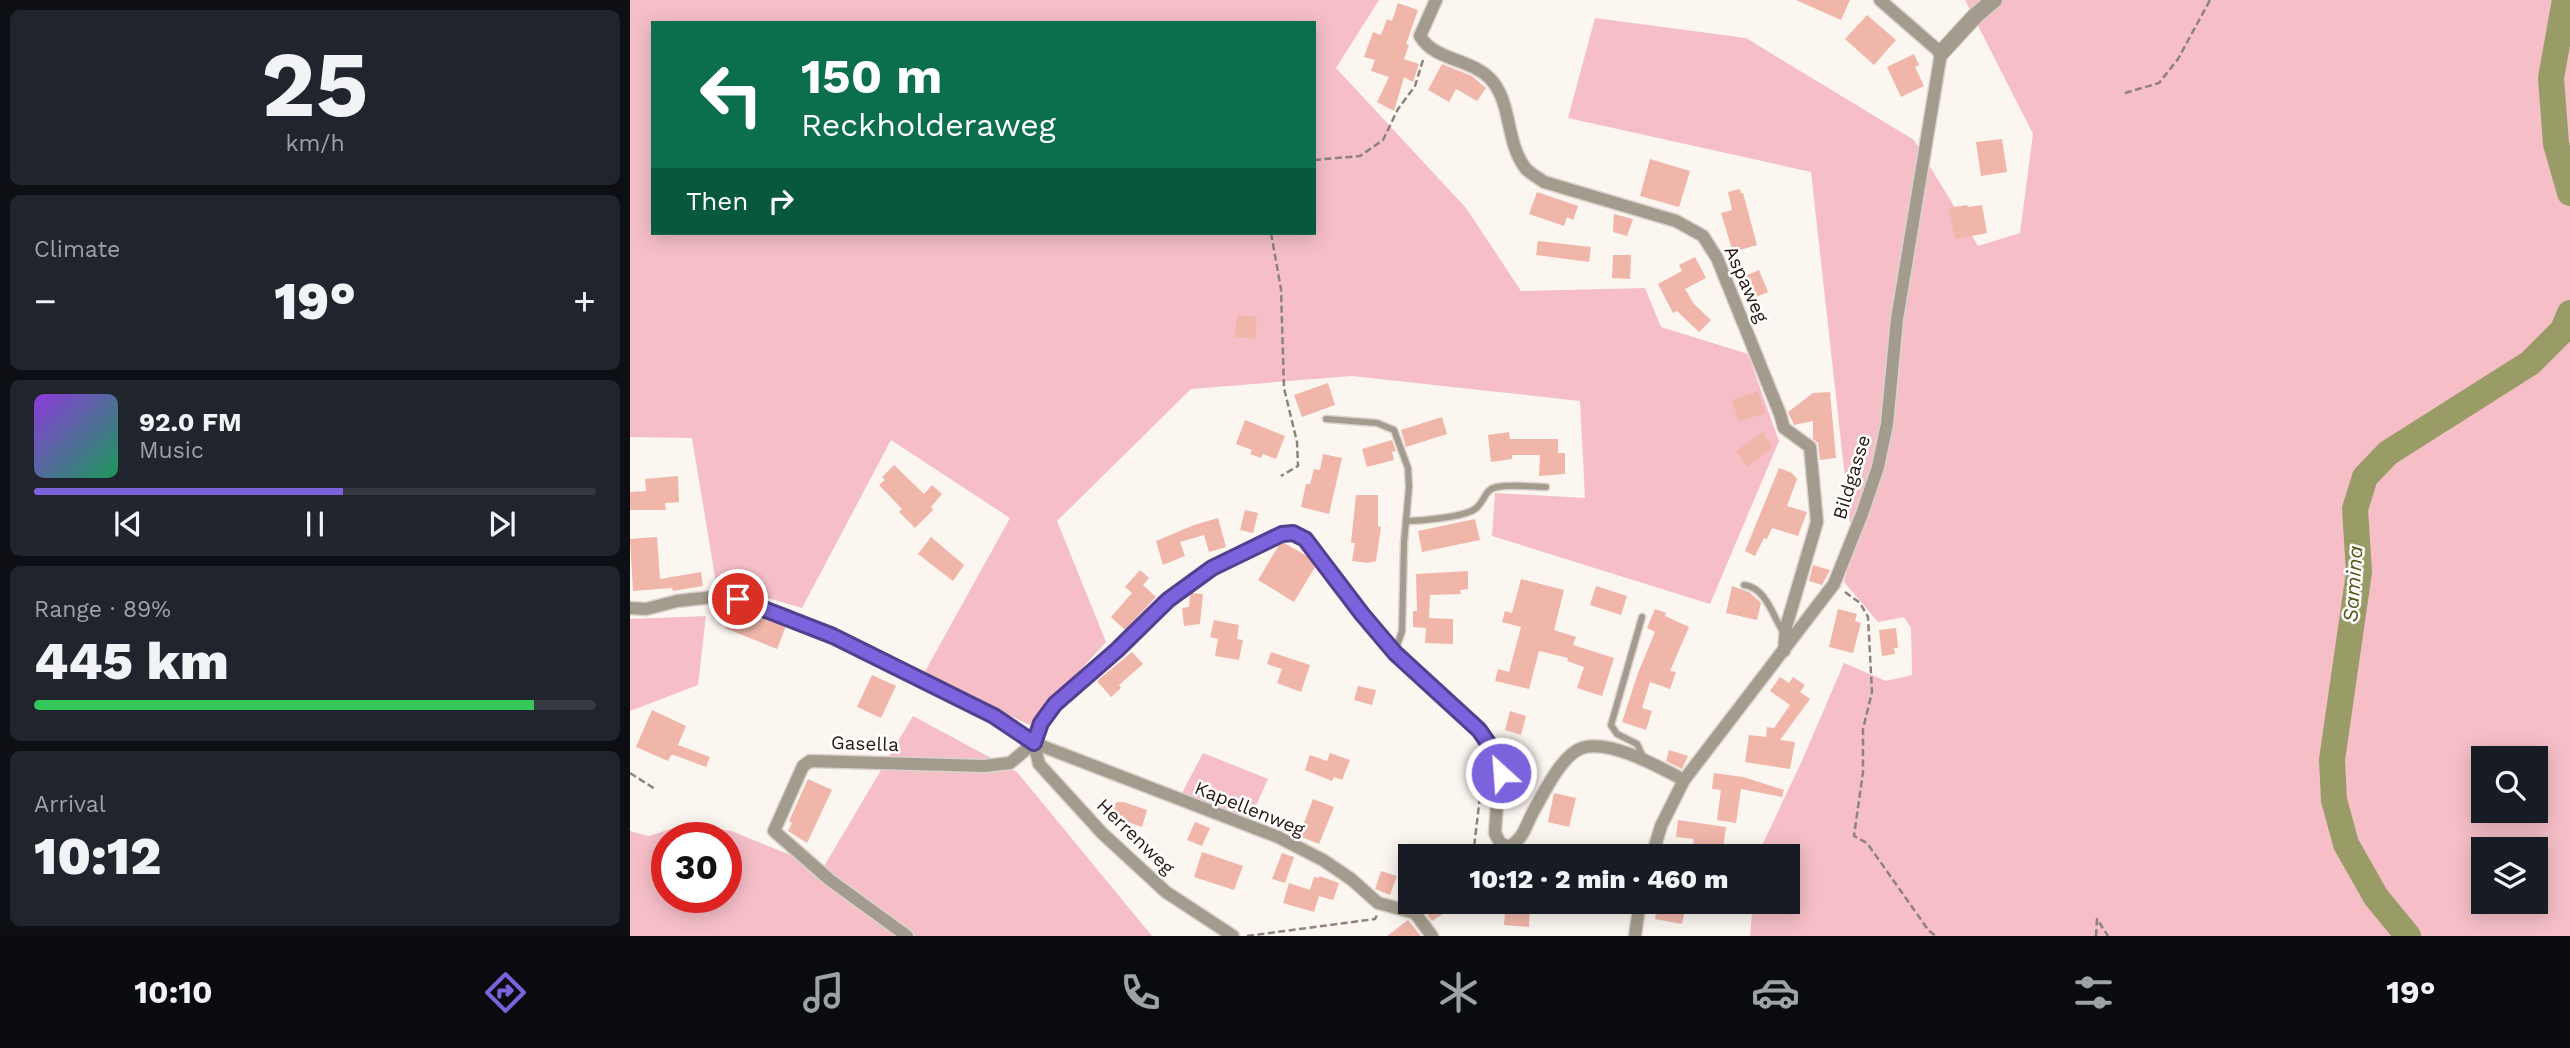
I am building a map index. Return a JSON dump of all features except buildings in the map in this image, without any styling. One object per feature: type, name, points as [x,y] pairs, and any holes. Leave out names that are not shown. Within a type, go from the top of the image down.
[{"type":"street","points":[[1426,47],[1420,36],[1436,0]]},
{"type":"street","points":[[1880,0],[1941,53],[1975,16],[1994,0]]},
{"type":"street","name":"Aspaweg","points":[[1426,47],[1482,71],[1494,83],[1502,100],[1514,146],[1527,169],[1535,176],[1544,182],[1676,221],[1703,236],[1717,258],[1784,428],[1810,447],[1817,522],[1786,634],[1784,651]]},
{"type":"street","name":"Bildgasse","points":[[1656,844],[1661,826],[1684,780],[1835,584],[1878,467],[1887,424],[1897,319],[1941,53]]},
{"type":"street","points":[[1034,743],[1041,723],[1055,704],[1117,650],[1168,600],[1212,568],[1282,534],[1293,533],[1305,539],[1395,653],[1479,730],[1500,760],[1495,833],[1500,843],[1509,847],[1521,840],[1529,819],[1564,762],[1581,748],[1611,747],[1684,780]]},
{"type":"street","name":"Kapellenweg","points":[[630,608],[646,609],[677,601],[722,596],[738,599],[833,636],[994,716],[1034,743],[1278,837],[1323,860],[1351,879],[1378,903],[1415,913],[1432,936]]},
{"type":"street","name":"Gasella","points":[[907,936],[830,880],[774,831],[803,766],[810,761],[984,766],[1010,763],[1034,743]]},
{"type":"street","name":"Herrenweg","points":[[1034,743],[1039,764],[1110,840],[1166,892],[1233,936]]},
{"type":"street","points":[[1635,936],[1638,914]]},
{"type":"lane","points":[[1326,419],[1377,422],[1394,430],[1408,468],[1402,631],[1395,653]]},
{"type":"lane","points":[[1406,521],[1473,511],[1480,504],[1485,492],[1496,487],[1546,487]]},
{"type":"lane","points":[[1744,585],[1754,586],[1766,599],[1786,634]]},
{"type":"lane","points":[[1642,617],[1611,725],[1617,734],[1637,744],[1646,763]]},
{"type":"path","points":[[2125,93],[2159,83],[2178,59],[2210,0]]},
{"type":"path","points":[[1316,160],[1360,156],[1384,139],[1398,109],[1415,86],[1426,47]]},
{"type":"path","points":[[1271,235],[1281,289],[1284,388],[1297,442],[1298,466],[1281,476]]},
{"type":"path","points":[[1835,584],[1860,603],[1868,617],[1872,692],[1863,729],[1863,772],[1854,836],[1867,843],[1929,931],[1936,936]]},
{"type":"path","points":[[1474,844],[1487,743]]},
{"type":"path","points":[[630,773],[655,789]]},
{"type":"path","points":[[1247,936],[1375,919],[1384,905]]},
{"type":"path","points":[[2096,936],[2097,919],[2108,936]]},
{"type":"shaded area","points":[[630,0],[1379,0],[1336,68],[1466,208],[1521,291],[1645,288],[1661,327],[1748,354],[1779,441],[1710,604],[1492,536],[1495,493],[1585,498],[1580,401],[1352,376],[1191,389],[1057,521],[1106,642],[1030,725],[923,675],[1010,518],[891,440],[802,608],[716,583],[692,438],[630,437]]},
{"type":"shaded area","points":[[1965,0],[2570,0],[2570,936],[1750,936],[1752,914],[1800,914],[1800,844],[1763,844],[1844,663],[1886,681],[1912,675],[1911,628],[1904,617],[1878,622],[1844,582],[1853,550],[1811,172],[1568,118],[1595,18],[1746,38],[1914,140],[1978,246],[2020,233],[2033,134]]},
{"type":"shaded area","points":[[706,616],[698,685],[630,711],[630,619]]},
{"type":"shaded area","points":[[913,716],[1017,772],[1152,936],[630,936],[630,831],[651,835],[651,913],[742,913],[742,835],[823,868]]},
{"type":"shaded area","points":[[1203,753],[1268,779],[1250,819],[1182,793]]},
{"type":"waterway","name":"Samina","points":[[2565,0],[2551,78],[2556,144],[2570,193]]},
{"type":"waterway","name":"Samina","points":[[2408,936],[2376,897],[2346,844],[2334,800],[2332,760],[2359,572],[2355,509],[2365,477],[2388,453],[2530,363],[2563,330],[2570,313]]},
{"type":"route","points":[[738,599],[833,636],[994,716],[1034,743],[1041,723],[1055,704],[1117,650],[1168,600],[1212,568],[1282,534],[1293,533],[1305,539],[1319,554],[1362,614],[1395,653],[1479,730],[1500,760],[1501,773]]}]
